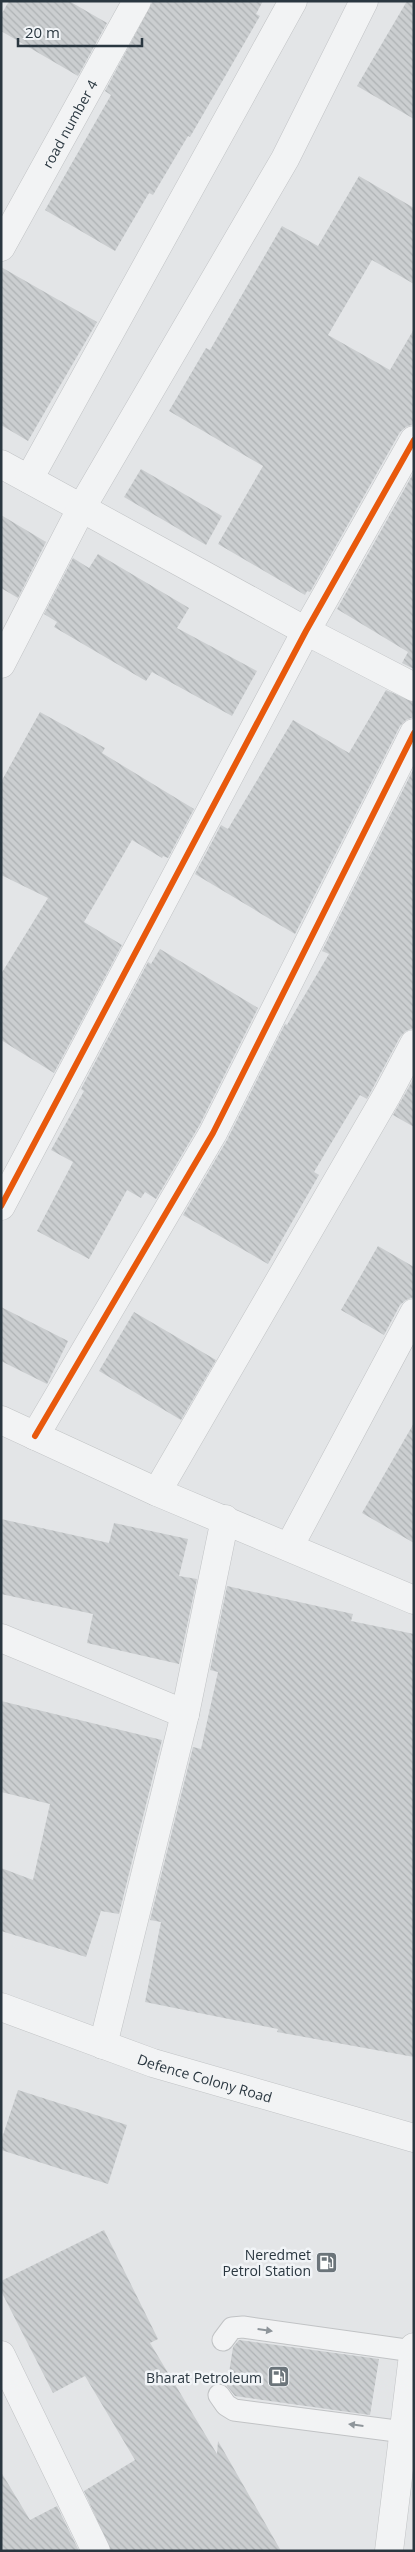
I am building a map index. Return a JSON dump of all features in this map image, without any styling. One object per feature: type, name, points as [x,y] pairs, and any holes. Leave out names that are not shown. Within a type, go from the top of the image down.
[{"type":"street","name":"road number 4","points":[[1,247],[137,1]]},
{"type":"street","points":[[29,479],[292,1]]},
{"type":"street","points":[[1,664],[82,507],[286,158],[364,1]]},
{"type":"street","points":[[1,1206],[306,631],[414,440]]},
{"type":"street","points":[[1,464],[306,631],[414,687]]},
{"type":"street","points":[[35,1436],[213,1132],[414,733]]},
{"type":"street","points":[[158,1492],[387,1095],[414,1044]]},
{"type":"street","points":[[289,1547],[414,1313]]},
{"type":"street","points":[[1,1420],[158,1492],[414,1600]]},
{"type":"street","points":[[104,2045],[185,1714],[225,1519]]},
{"type":"street","points":[[1,1638],[185,1714]]},
{"type":"street","name":"Defence Colony Road","points":[[3,2010],[153,2062],[414,2138]]},
{"type":"street","points":[[389,2551],[414,2347]]},
{"type":"street","points":[[1,2355],[96,2551]]},
{"type":"lane","points":[[223,2340],[232,2328],[243,2327],[413,2351]]},
{"type":"lane","points":[[219,2395],[226,2405],[234,2410],[404,2432]]},
{"type":"building","points":[[9,1],[69,1],[107,23],[78,76],[1,31],[1,15]]},
{"type":"building","points":[[153,1],[263,1],[256,14],[260,16],[190,137],[188,136],[153,195],[149,193],[115,251],[45,210],[111,95],[105,91]]},
{"type":"building","points":[[407,1],[414,1],[414,119],[357,86]]},
{"type":"building","points":[[359,176],[414,208],[414,284],[372,260],[328,335],[390,370],[414,329],[414,424],[400,432],[310,592],[307,591],[305,595],[218,544],[263,466],[169,411],[206,348],[210,350],[282,226],[318,246]]},
{"type":"building","points":[[1,267],[97,322],[28,441],[1,425]]},
{"type":"building","points":[[141,469],[222,516],[206,545],[124,497]]},
{"type":"building","points":[[414,472],[414,669],[402,663],[408,652],[337,609]]},
{"type":"building","points":[[1,515],[46,542],[18,598],[1,588]]},
{"type":"building","points":[[98,554],[189,608],[177,628],[257,671],[232,716],[152,672],[146,681],[54,627],[57,622],[44,614],[73,558],[89,568]]},
{"type":"building","points":[[386,690],[414,702],[414,717],[406,720],[400,726],[295,934],[195,874],[221,825],[228,829],[293,720],[349,753]]},
{"type":"building","points":[[40,712],[105,748],[102,753],[194,809],[168,858],[163,856],[162,858],[132,840],[84,922],[122,945],[54,1073],[1,1040],[1,974],[48,898],[1,875],[1,782]]},
{"type":"building","points":[[414,768],[414,1028],[406,1031],[400,1037],[367,1099],[360,1095],[314,1172],[319,1175],[268,1264],[183,1215],[227,1140],[285,1024],[287,1025],[329,954],[322,951]]},
{"type":"building","points":[[160,949],[258,1008],[199,1126],[156,1199],[145,1192],[141,1198],[127,1190],[89,1259],[37,1231],[73,1162],[51,1150],[84,1091],[81,1089],[148,962],[151,964]]},
{"type":"building","points":[[414,1078],[414,1127],[393,1115]]},
{"type":"building","points":[[378,1246],[414,1267],[414,1297],[400,1305],[384,1335],[341,1310]]},
{"type":"building","points":[[1,1307],[68,1341],[47,1384],[1,1361]]},
{"type":"building","points":[[134,1312],[216,1360],[181,1420],[99,1371]]},
{"type":"building","points":[[414,1423],[414,1543],[362,1513]]},
{"type":"building","points":[[1,1519],[109,1543],[114,1523],[188,1539],[179,1576],[197,1579],[179,1664],[87,1643],[93,1614],[1,1594]]},
{"type":"building","points":[[227,1586],[353,1614],[351,1621],[414,1634],[414,2057],[277,2032],[278,2029],[145,2002],[161,1922],[150,1920],[193,1747],[201,1749],[218,1672],[210,1670]]},
{"type":"building","points":[[1,1701],[162,1740],[119,1914],[101,1911],[86,1957],[1,1931],[1,1868],[33,1880],[50,1804],[1,1792]]},
{"type":"building","points":[[18,2090],[127,2125],[108,2184],[1,2150],[1,2141]]},
{"type":"building","points":[[104,2230],[158,2339],[150,2343],[217,2454],[218,2441],[281,2551],[111,2551],[84,2491],[135,2460],[85,2376],[53,2393],[1,2291],[1,2281]]},
{"type":"building","points":[[239,2340],[379,2359],[370,2415],[235,2396],[227,2386],[233,2347]]},
{"type":"building","points":[[1,2472],[30,2520],[57,2506],[79,2551],[1,2551]]},
{"type":"cycle path","points":[[1,1206],[306,631],[414,440]]},
{"type":"cycle path","points":[[35,1436],[213,1133],[414,733]]},
{"type":"place","name":"Neredmet Petrol Station","points":[[327,2262]]},
{"type":"place","name":"Bharat Petroleum","points":[[278,2377]]}]
